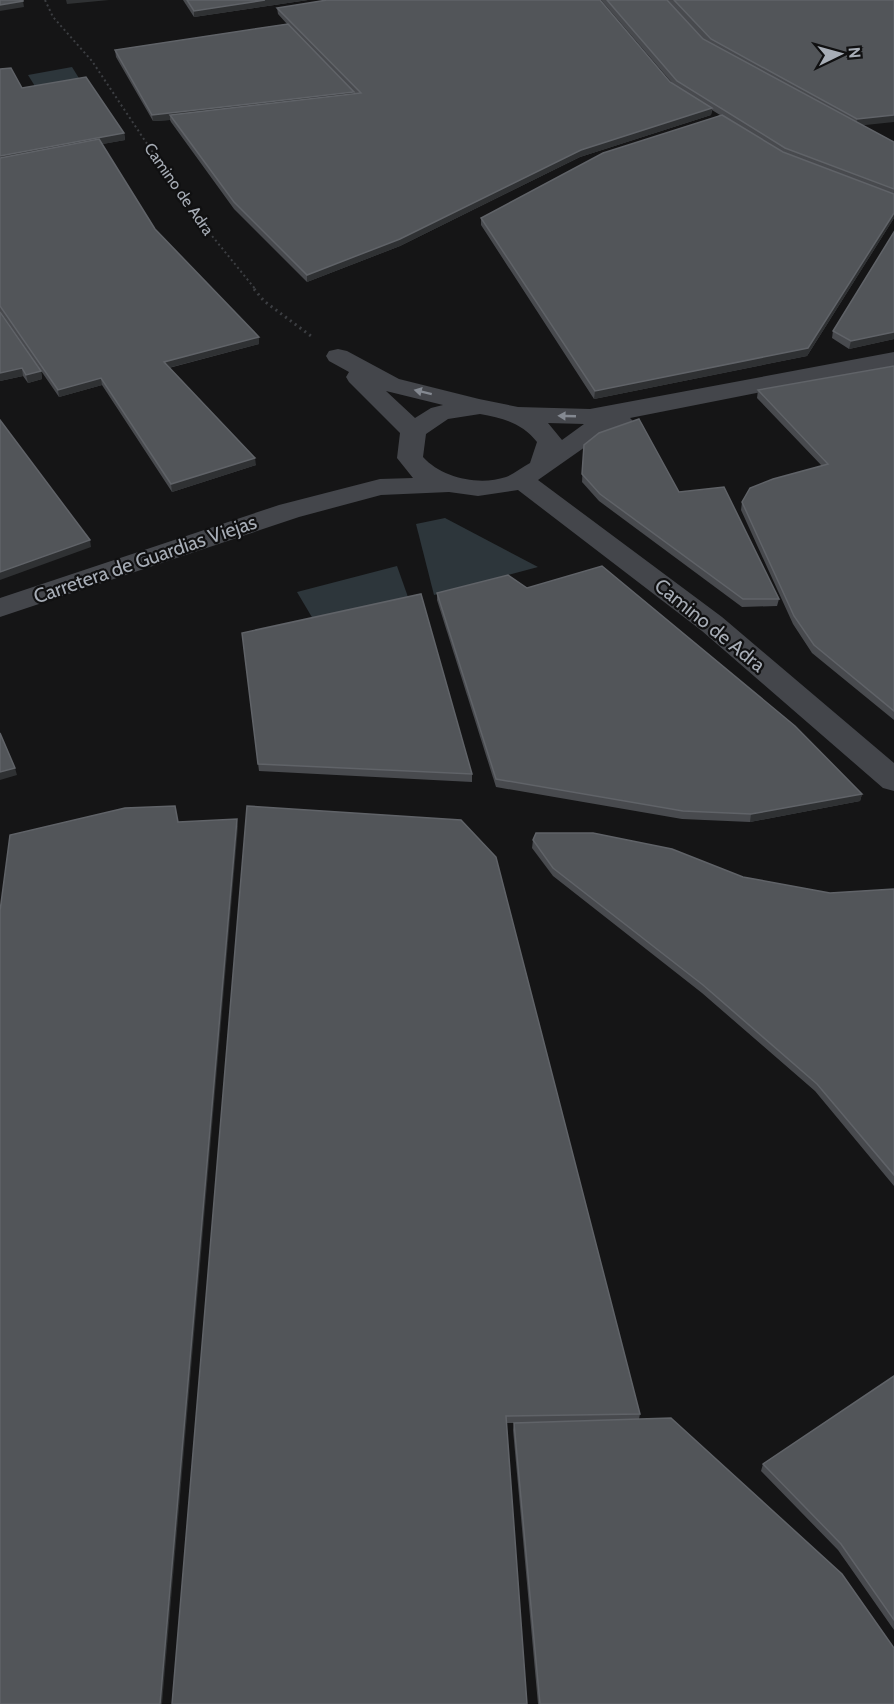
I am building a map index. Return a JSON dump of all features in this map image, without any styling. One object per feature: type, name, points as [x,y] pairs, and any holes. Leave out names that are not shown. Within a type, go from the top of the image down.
[{"type":"street","points":[[338,356],[390,384],[480,406],[519,414],[590,417],[894,359]]},
{"type":"street","points":[[338,356],[412,437]]},
{"type":"street","points":[[480,406],[440,413],[412,437],[410,458],[423,473],[449,484],[478,488],[513,484],[596,428],[687,400]]},
{"type":"street","points":[[519,414],[540,427],[550,442],[531,473]]},
{"type":"street","name":"Carretera de Guardias Viejas","points":[[289,511],[368,473],[412,437]]},
{"type":"street","name":"Camino de Adra","points":[[531,473],[894,780]]},
{"type":"street","name":"Carretera de Guardias Viejas","points":[[0,608],[289,511],[380,487],[449,484]]},
{"type":"path","name":"Camino de Adra","points":[[45,0],[53,17],[92,61],[191,210],[264,301],[338,356]]},
{"type":"shaded area","points":[[72,67],[82,83],[38,91],[28,75]]},
{"type":"shaded area","points":[[445,518],[538,567],[434,595],[416,524]]},
{"type":"shaded area","points":[[397,566],[408,597],[313,619],[297,592]]},
{"type":"building","points":[[0,0],[23,0],[23,1],[0,5]]},
{"type":"building","points":[[187,0],[265,0],[194,11]]},
{"type":"building","points":[[327,0],[600,0],[670,82],[712,108],[581,150],[400,239],[307,275],[234,202],[170,115],[361,93],[277,8]]},
{"type":"building","points":[[607,0],[667,0],[703,39],[894,142],[894,189],[785,148],[677,81]]},
{"type":"building","points":[[674,0],[894,0],[894,115],[857,119],[711,39]]},
{"type":"building","points":[[288,24],[354,92],[152,115],[115,50]]},
{"type":"building","points":[[11,68],[22,88],[86,77],[124,133],[0,156],[0,69]]},
{"type":"building","points":[[722,115],[783,152],[894,194],[894,213],[808,348],[595,391],[481,218],[603,153]]},
{"type":"building","points":[[99,139],[155,229],[259,337],[164,362],[255,458],[171,484],[101,378],[58,390],[0,306],[0,158]]},
{"type":"building","points":[[894,232],[894,332],[851,341],[833,331]]},
{"type":"building","points":[[0,312],[41,371],[26,375],[22,368],[0,373]]},
{"type":"building","points":[[894,366],[894,711],[814,645],[794,616],[742,502],[750,488],[773,479],[828,464],[758,390]]},
{"type":"building","points":[[639,419],[679,492],[724,487],[779,599],[743,599],[600,494],[582,474],[584,445],[599,433]]},
{"type":"building","points":[[0,420],[90,540],[0,572]]},
{"type":"building","points":[[602,566],[795,726],[862,794],[751,814],[683,811],[496,779],[437,593],[508,575],[527,588]]},
{"type":"building","points":[[421,594],[472,774],[258,764],[242,633]]},
{"type":"building","points":[[0,733],[15,768],[0,772]]},
{"type":"building","points":[[175,806],[178,822],[237,819],[160,1704],[0,1704],[0,911],[10,835],[125,808]]},
{"type":"building","points":[[247,806],[461,820],[496,857],[640,1414],[506,1416],[527,1704],[172,1704]]},
{"type":"building","points":[[536,833],[593,833],[672,849],[743,877],[830,893],[894,889],[894,1175],[817,1084],[703,985],[553,868],[533,840]]},
{"type":"building","points":[[894,1376],[894,1620],[841,1544],[763,1464]]},
{"type":"building","points":[[671,1418],[842,1574],[894,1648],[894,1704],[540,1704],[514,1423]]}]
